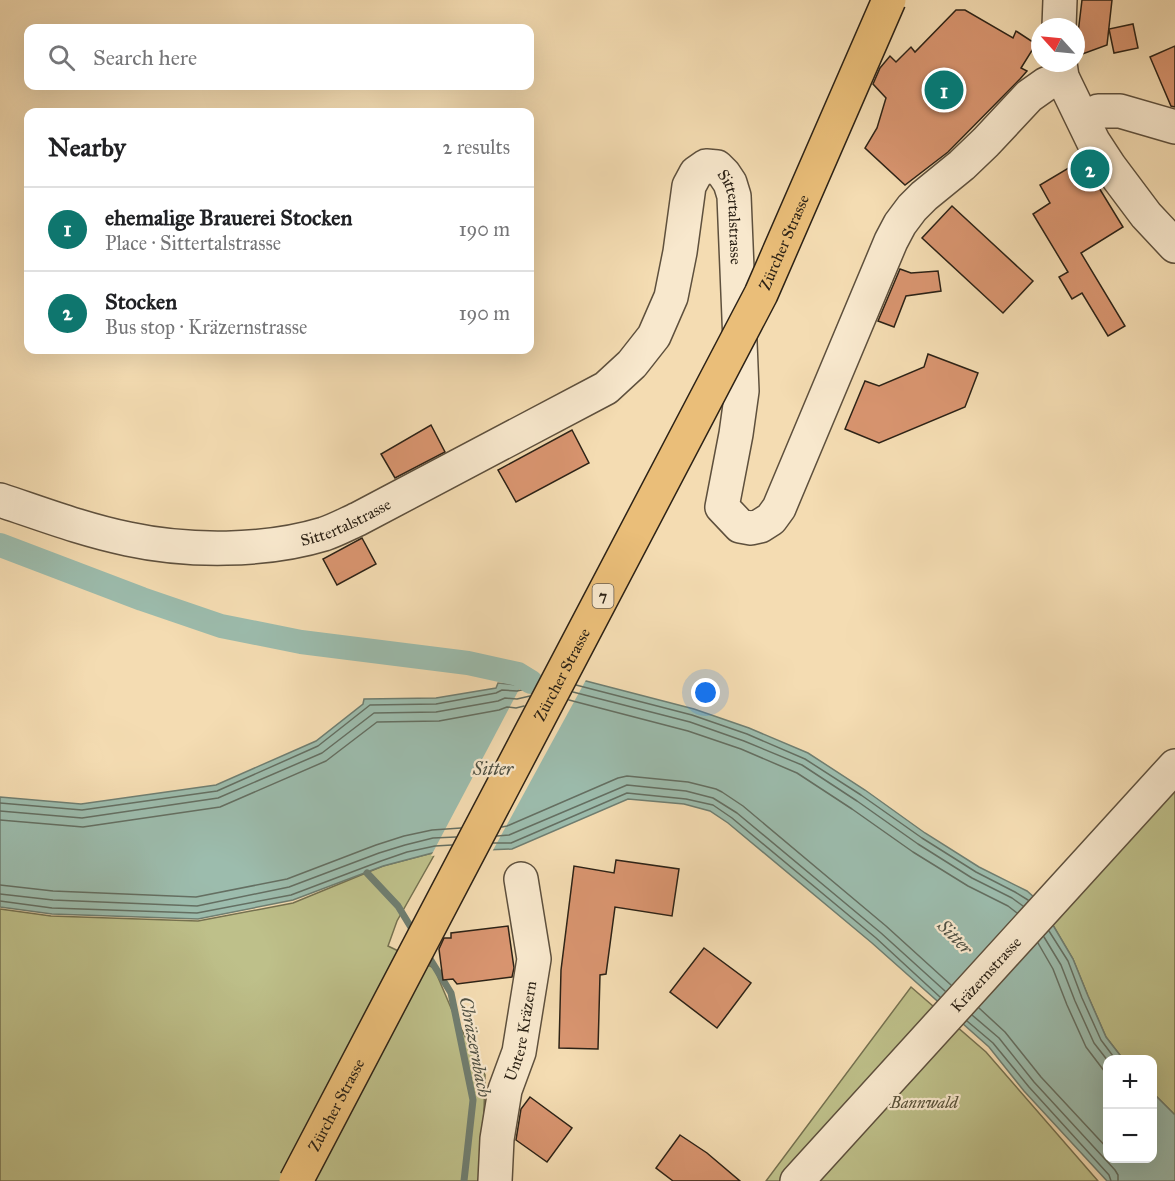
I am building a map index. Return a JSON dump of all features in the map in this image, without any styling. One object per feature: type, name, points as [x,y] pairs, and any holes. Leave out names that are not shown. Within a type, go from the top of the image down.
[{"type":"main road","name":"Zürcher Strasse","points":[[296,1181],[761,294],[889,0]]},
{"type":"street","points":[[1059,18],[1060,0]]},
{"type":"street","name":"Sittertalstrasse","points":[[0,500],[98,532],[161,545],[195,548],[299,541],[327,533],[358,519],[606,388],[632,364],[654,336],[671,297],[689,186],[696,172],[706,166],[717,167],[724,174],[734,196],[742,391],[722,507],[740,526],[750,528],[760,526],[771,519],[779,508],[889,245],[900,224],[918,202],[962,165],[1029,96],[1059,72]]},
{"type":"street","points":[[1062,72],[1093,141],[1146,215],[1175,246]]},
{"type":"street","points":[[1084,120],[1098,111],[1120,111],[1175,127]]},
{"type":"street","name":"Kräzernstrasse","points":[[797,1181],[1175,766]]},
{"type":"street","name":"Untere Kräzern","points":[[495,1181],[497,1139],[505,1090],[519,1052],[534,959],[521,879]]},
{"type":"green space","points":[[1161,782],[1175,793],[1175,1115],[1157,1097],[1157,1055],[1120,1055],[1106,1037],[1073,959],[1044,910]]},
{"type":"green space","points":[[436,852],[397,921],[388,946],[434,968],[454,1015],[485,1075],[482,1181],[0,1181],[0,909],[51,916],[198,921],[293,903],[383,866]]},
{"type":"green space","name":"Bannwald","points":[[911,987],[986,1052],[1098,1181],[766,1181]]},
{"type":"water","name":"Sitter","points":[[559,674],[694,709],[749,728],[808,753],[925,833],[979,867],[1027,891],[1044,910],[1073,959],[1106,1037],[1120,1055],[1103,1055],[1103,1163],[1157,1163],[1157,1097],[1175,1115],[1175,1181],[1107,1181],[1024,1091],[989,1047],[872,943],[728,823],[710,811],[684,804],[628,799],[512,849],[436,852],[383,866],[293,900],[198,919],[52,914],[0,907],[0,797],[81,804],[216,785],[316,741],[363,704],[364,699],[436,698],[496,688],[498,683],[516,685]]},
{"type":"pier","points":[[559,671],[587,678],[492,852],[431,856],[524,680]]},
{"type":"building","points":[[1082,0],[1112,0],[1107,45],[1085,53],[1085,18],[1080,18]]},
{"type":"building","points":[[956,10],[965,10],[1013,38],[1016,31],[1031,41],[1031,52],[1021,68],[1027,71],[948,152],[905,185],[865,148],[877,128],[886,98],[873,84],[880,68],[890,56],[896,62],[911,47],[915,52]]},
{"type":"building","points":[[1133,24],[1138,48],[1114,53],[1109,29]]},
{"type":"building","points":[[1175,46],[1175,107],[1171,106],[1150,57]]},
{"type":"building","points":[[1082,160],[1123,227],[1081,253],[1125,326],[1108,336],[1082,293],[1072,299],[1059,277],[1068,272],[1033,214],[1050,203],[1040,185]]},
{"type":"building","points":[[952,206],[1033,281],[1003,313],[922,238]]},
{"type":"building","points":[[900,269],[911,273],[938,271],[941,291],[906,296],[894,327],[878,321]]},
{"type":"building","points":[[928,354],[978,373],[965,407],[879,443],[845,429],[865,381],[879,386],[924,367]]},
{"type":"building","points":[[431,425],[445,452],[395,478],[381,454]]},
{"type":"building","points":[[572,430],[589,463],[516,502],[498,470]]},
{"type":"building","points":[[362,538],[376,564],[337,585],[323,559]]},
{"type":"building","points":[[616,860],[679,869],[672,916],[615,907],[606,974],[600,975],[598,1049],[559,1048],[561,970],[574,866],[614,873]]},
{"type":"building","points":[[508,926],[514,968],[512,977],[457,984],[453,979],[443,980],[439,949],[444,938],[451,938],[451,933]]},
{"type":"building","points":[[704,948],[751,983],[717,1028],[670,992]]},
{"type":"building","points":[[530,1097],[572,1128],[547,1162],[516,1140],[521,1109]]},
{"type":"building","points":[[680,1135],[707,1153],[740,1181],[673,1181],[656,1168]]},
{"type":"waterway","points":[[0,545],[142,599],[221,626],[301,642],[468,663],[518,674],[531,682]]},
{"type":"waterway","name":"Chräzernbach","points":[[367,873],[398,906],[415,934]]},
{"type":"waterway","name":"Chräzernbach","points":[[427,954],[451,993],[473,1100],[464,1181]]},
{"type":"place","name":"ehemalige Brauerei Stocken","points":[[944,90]]},
{"type":"place","name":"Stocken","points":[[1090,169]]}]
